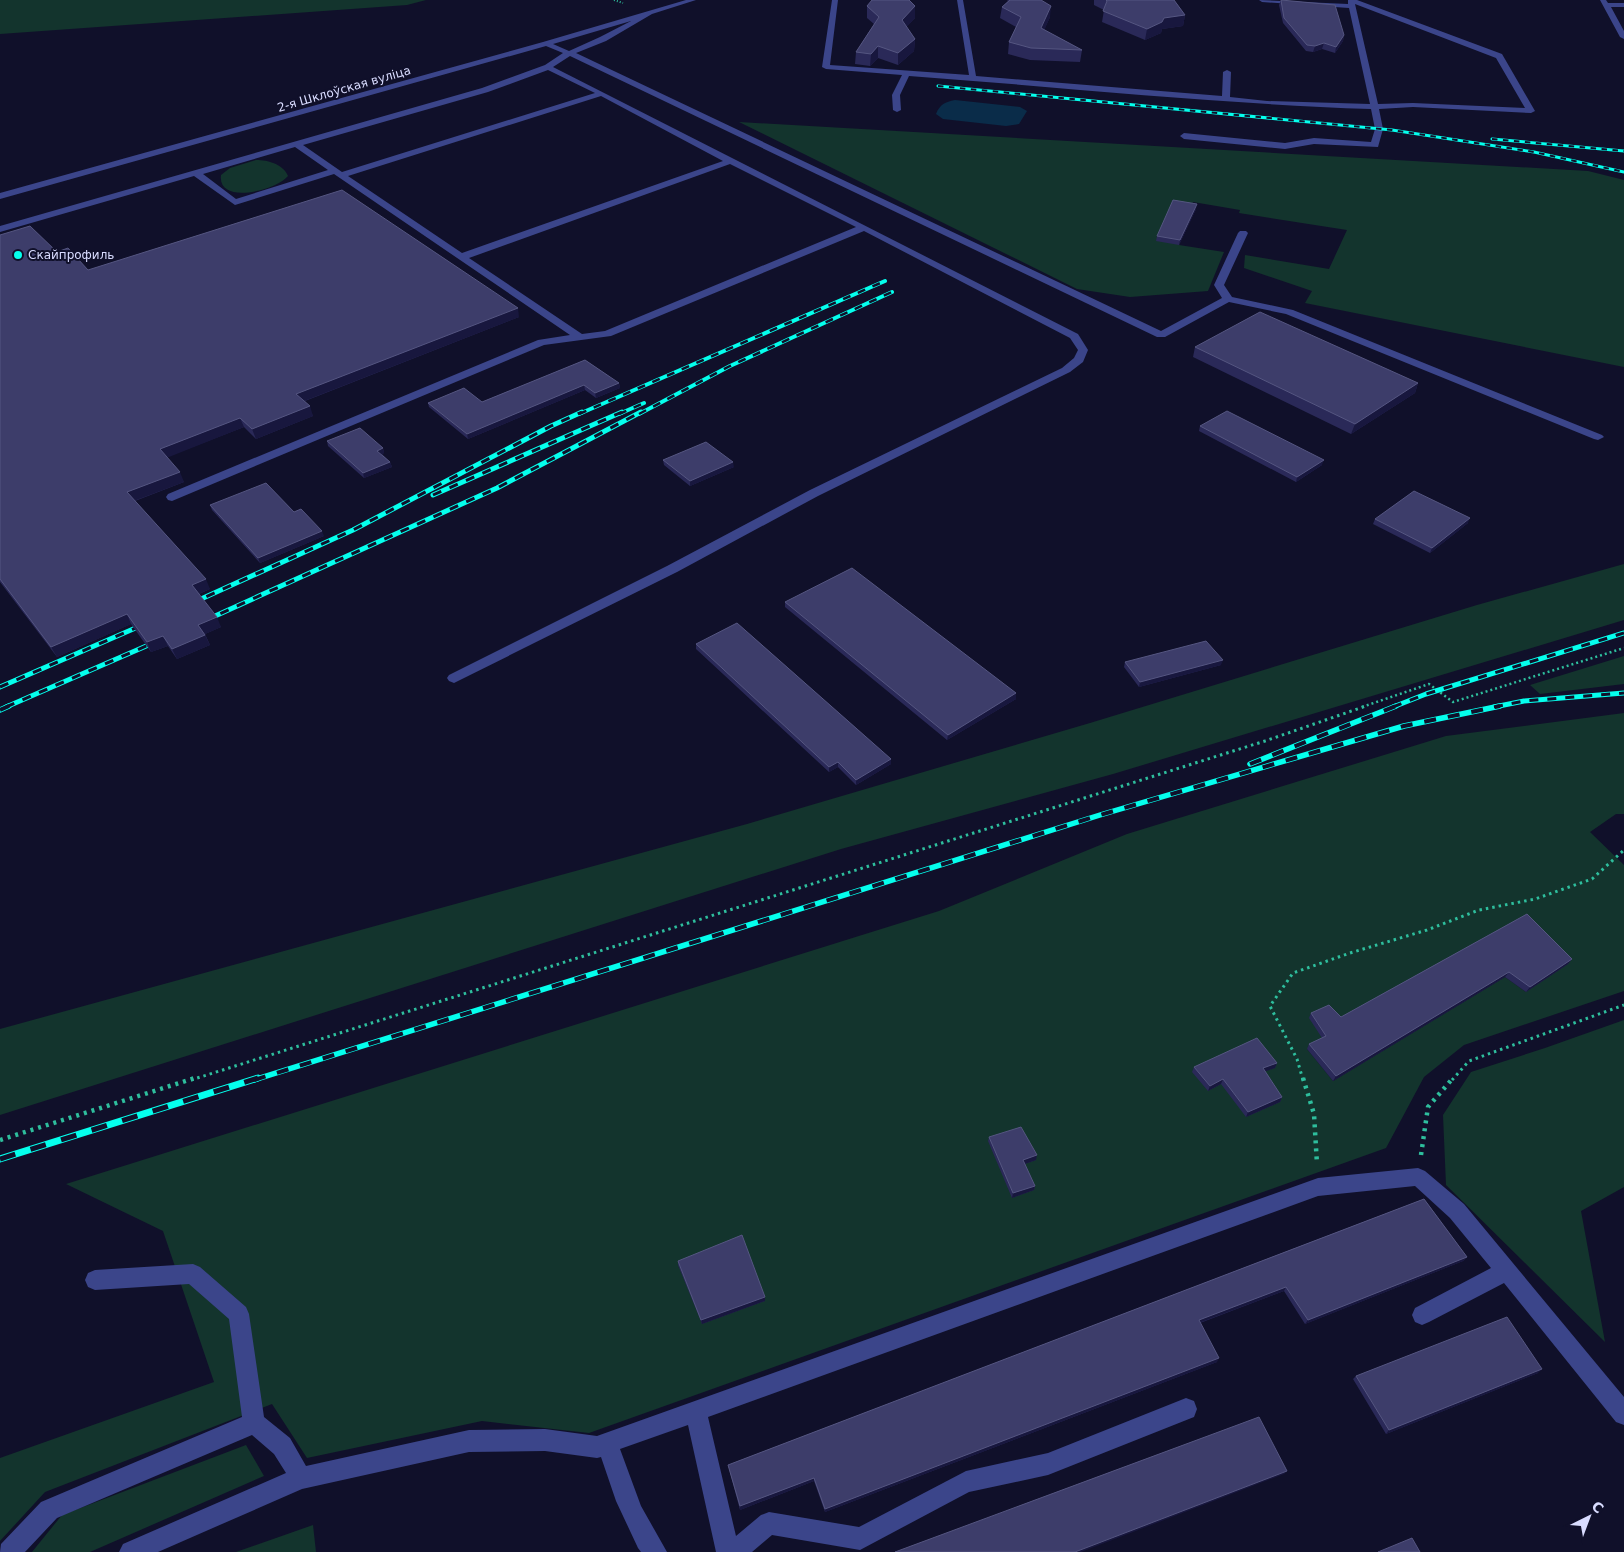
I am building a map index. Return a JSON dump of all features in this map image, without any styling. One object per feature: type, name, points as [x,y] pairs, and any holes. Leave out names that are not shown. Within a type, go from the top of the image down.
[{"type":"street","name":"2-я Шклоўская вуліца","points":[[0,196],[546,44],[692,0]]},
{"type":"street","points":[[835,0],[826,67],[1226,99],[1375,107],[1413,105],[1531,111],[1498,56],[1351,2],[1262,0]]},
{"type":"street","points":[[960,0],[973,79]]},
{"type":"street","points":[[1184,136],[1286,146],[1314,141],[1375,145],[1379,129],[1351,2]]},
{"type":"street","points":[[1604,2],[1624,5]]},
{"type":"street","points":[[1604,2],[1624,37]]},
{"type":"street","points":[[0,229],[485,90],[548,67],[570,53],[603,39],[649,14]]},
{"type":"street","points":[[546,44],[570,53],[1161,335],[1228,299],[1289,312],[1598,437]]},
{"type":"street","points":[[454,678],[672,569],[814,493],[1066,370],[1079,360],[1083,350],[1074,336],[548,67]]},
{"type":"street","points":[[1226,99],[1227,72]]},
{"type":"street","points":[[897,110],[896,96],[906,74]]},
{"type":"street","points":[[196,173],[235,202],[338,173],[602,93]]},
{"type":"street","points":[[296,144],[580,337]]},
{"type":"street","points":[[461,257],[730,161]]},
{"type":"street","points":[[172,497],[542,342],[607,334],[864,227]]},
{"type":"street","points":[[1228,299],[1220,285],[1243,233]]},
{"type":"street","points":[[131,1552],[301,1478],[469,1441],[545,1440],[597,1447],[608,1445],[696,1411],[1318,1187],[1418,1178],[1458,1211],[1624,1414]]},
{"type":"street","points":[[1422,1315],[1507,1271]]},
{"type":"street","points":[[95,1280],[193,1274],[239,1314],[254,1423],[282,1446],[301,1478]]},
{"type":"street","points":[[734,1552],[769,1523],[860,1539],[966,1482],[1048,1464],[1186,1409]]},
{"type":"street","points":[[696,1411],[728,1552]]},
{"type":"street","points":[[10,1552],[49,1510],[254,1423]]},
{"type":"street","points":[[608,1445],[644,1539],[654,1552]]},
{"type":"path","points":[[0,1140],[1264,741],[1429,684],[1453,702],[1624,648]]},
{"type":"path","points":[[1618,650],[1624,652]]},
{"type":"path","points":[[1318,1187],[1314,1114],[1297,1059],[1270,1006],[1293,973],[1350,952],[1427,930],[1479,910],[1535,899],[1592,879],[1624,850]]},
{"type":"path","points":[[1418,1178],[1428,1107],[1469,1061],[1624,1005]]},
{"type":"green space","points":[[0,0],[426,0],[407,5],[0,34]]},
{"type":"green space","points":[[739,122],[1588,171],[1624,180],[1624,367],[1305,303],[1312,291],[1244,268],[1245,255],[1329,269],[1347,230],[1239,213],[1240,210],[1193,202],[1179,245],[1224,252],[1208,291],[1130,297],[1077,289]]},
{"type":"green space","points":[[256,160],[275,163],[283,168],[288,176],[272,186],[249,192],[238,193],[228,190],[222,185],[221,175],[230,168]]},
{"type":"green space","points":[[1624,564],[1624,620],[1113,774],[841,849],[0,1115],[0,1029],[747,824],[1090,723],[1477,605]]},
{"type":"green space","points":[[1624,656],[1624,684],[1540,694],[1530,685]]},
{"type":"green space","points":[[1624,713],[1624,814],[1616,814],[1590,832],[1624,865],[1624,991],[1464,1045],[1424,1077],[1386,1148],[589,1433],[482,1421],[307,1458],[272,1404],[45,1492],[0,1541],[0,1458],[214,1382],[163,1231],[66,1184],[939,911],[1127,834],[1446,736]],"holes":[[[1524,919],[1526,992],[1505,977],[1333,1081],[1307,1049],[1324,1041]]]},
{"type":"green space","points":[[1624,1020],[1624,1187],[1581,1211],[1605,1342],[1446,1185],[1443,1115],[1471,1072]]},
{"type":"green space","points":[[246,1445],[264,1476],[90,1552],[32,1552],[62,1515]]},
{"type":"green space","points":[[313,1525],[316,1552],[236,1552]]},
{"type":"water","points":[[955,100],[1020,107],[1027,111],[1019,124],[1006,126],[943,119],[936,114],[943,104]]},
{"type":"building","points":[[872,0],[909,0],[915,6],[902,20],[915,39],[898,53],[878,46],[871,54],[856,52],[879,17],[867,6]]},
{"type":"building","points":[[1010,0],[1041,0],[1051,6],[1041,28],[1082,50],[1031,48],[1009,42],[1021,17],[1002,7]]},
{"type":"building","points":[[1106,0],[1174,0],[1185,15],[1164,18],[1162,22],[1147,29],[1103,11]]},
{"type":"building","points":[[1281,0],[1335,5],[1344,35],[1336,47],[1324,43],[1315,46],[1307,45],[1284,18]]},
{"type":"building","points":[[342,190],[518,308],[296,394],[310,406],[252,429],[240,418],[160,449],[180,472],[127,492],[206,579],[192,585],[217,617],[198,625],[205,635],[172,649],[163,636],[147,642],[127,614],[51,647],[0,579],[0,235],[30,226],[57,252],[68,248],[88,270]]},
{"type":"building","points":[[1173,200],[1197,204],[1180,240],[1157,236]]},
{"type":"building","points":[[1260,312],[1418,383],[1355,424],[1195,347]]},
{"type":"building","points":[[585,360],[619,383],[595,393],[584,385],[467,434],[428,403],[464,388],[482,402]]},
{"type":"building","points":[[1227,411],[1324,460],[1297,477],[1200,426]]},
{"type":"building","points":[[360,428],[383,448],[377,451],[390,462],[363,473],[327,441]]},
{"type":"building","points":[[706,442],[733,462],[690,481],[663,460]]},
{"type":"building","points":[[266,483],[294,512],[301,509],[322,531],[258,558],[210,505]]},
{"type":"building","points":[[1414,491],[1470,518],[1432,548],[1375,519]]},
{"type":"building","points":[[852,568],[1016,693],[948,735],[785,602]]},
{"type":"building","points":[[737,623],[891,759],[856,780],[838,762],[829,767],[696,644]]},
{"type":"building","points":[[1206,641],[1223,660],[1140,682],[1125,662]]},
{"type":"building","points":[[1527,914],[1572,959],[1530,987],[1509,972],[1336,1076],[1309,1044],[1326,1036],[1311,1013],[1329,1005],[1341,1017]]},
{"type":"building","points":[[1257,1038],[1277,1063],[1263,1068],[1282,1097],[1248,1112],[1223,1079],[1210,1086],[1194,1067]]},
{"type":"building","points":[[1021,1127],[1037,1155],[1023,1160],[1035,1186],[1013,1193],[989,1137]]},
{"type":"building","points":[[1424,1199],[1467,1257],[1308,1320],[1286,1287],[1199,1320],[1219,1358],[825,1509],[814,1478],[740,1506],[728,1465]]},
{"type":"building","points":[[742,1235],[765,1297],[701,1320],[678,1261]]},
{"type":"building","points":[[1507,1317],[1542,1369],[1389,1430],[1356,1376]]},
{"type":"building","points":[[1259,1417],[1287,1471],[1075,1552],[895,1552]]},
{"type":"building","points":[[1412,1538],[1420,1552],[1378,1552]]},
{"type":"railway","points":[[938,86],[1392,130],[1534,152],[1624,172]]},
{"type":"railway","points":[[1492,139],[1624,151]]},
{"type":"railway","points":[[579,414],[885,281]]},
{"type":"railway","points":[[639,414],[730,366],[892,292]]},
{"type":"railway","points":[[619,414],[644,403]]},
{"type":"railway","points":[[190,604],[353,530],[551,426],[582,412]]},
{"type":"railway","points":[[433,495],[622,412]]},
{"type":"railway","points":[[204,621],[497,488],[641,412]]},
{"type":"railway","points":[[0,687],[147,623]]},
{"type":"railway","points":[[1393,707],[1426,694],[1624,633]]},
{"type":"railway","points":[[6,707],[160,640]]},
{"type":"railway","points":[[1494,707],[1524,701],[1624,693]]},
{"type":"railway","points":[[0,710],[9,706]]},
{"type":"railway","points":[[1250,764],[1396,706]]},
{"type":"railway","points":[[254,1080],[1100,815],[1404,726],[1500,706]]},
{"type":"railway","points":[[0,1159],[258,1078]]},
{"type":"place","name":"Скайпрофиль","points":[[18,255]]}]
